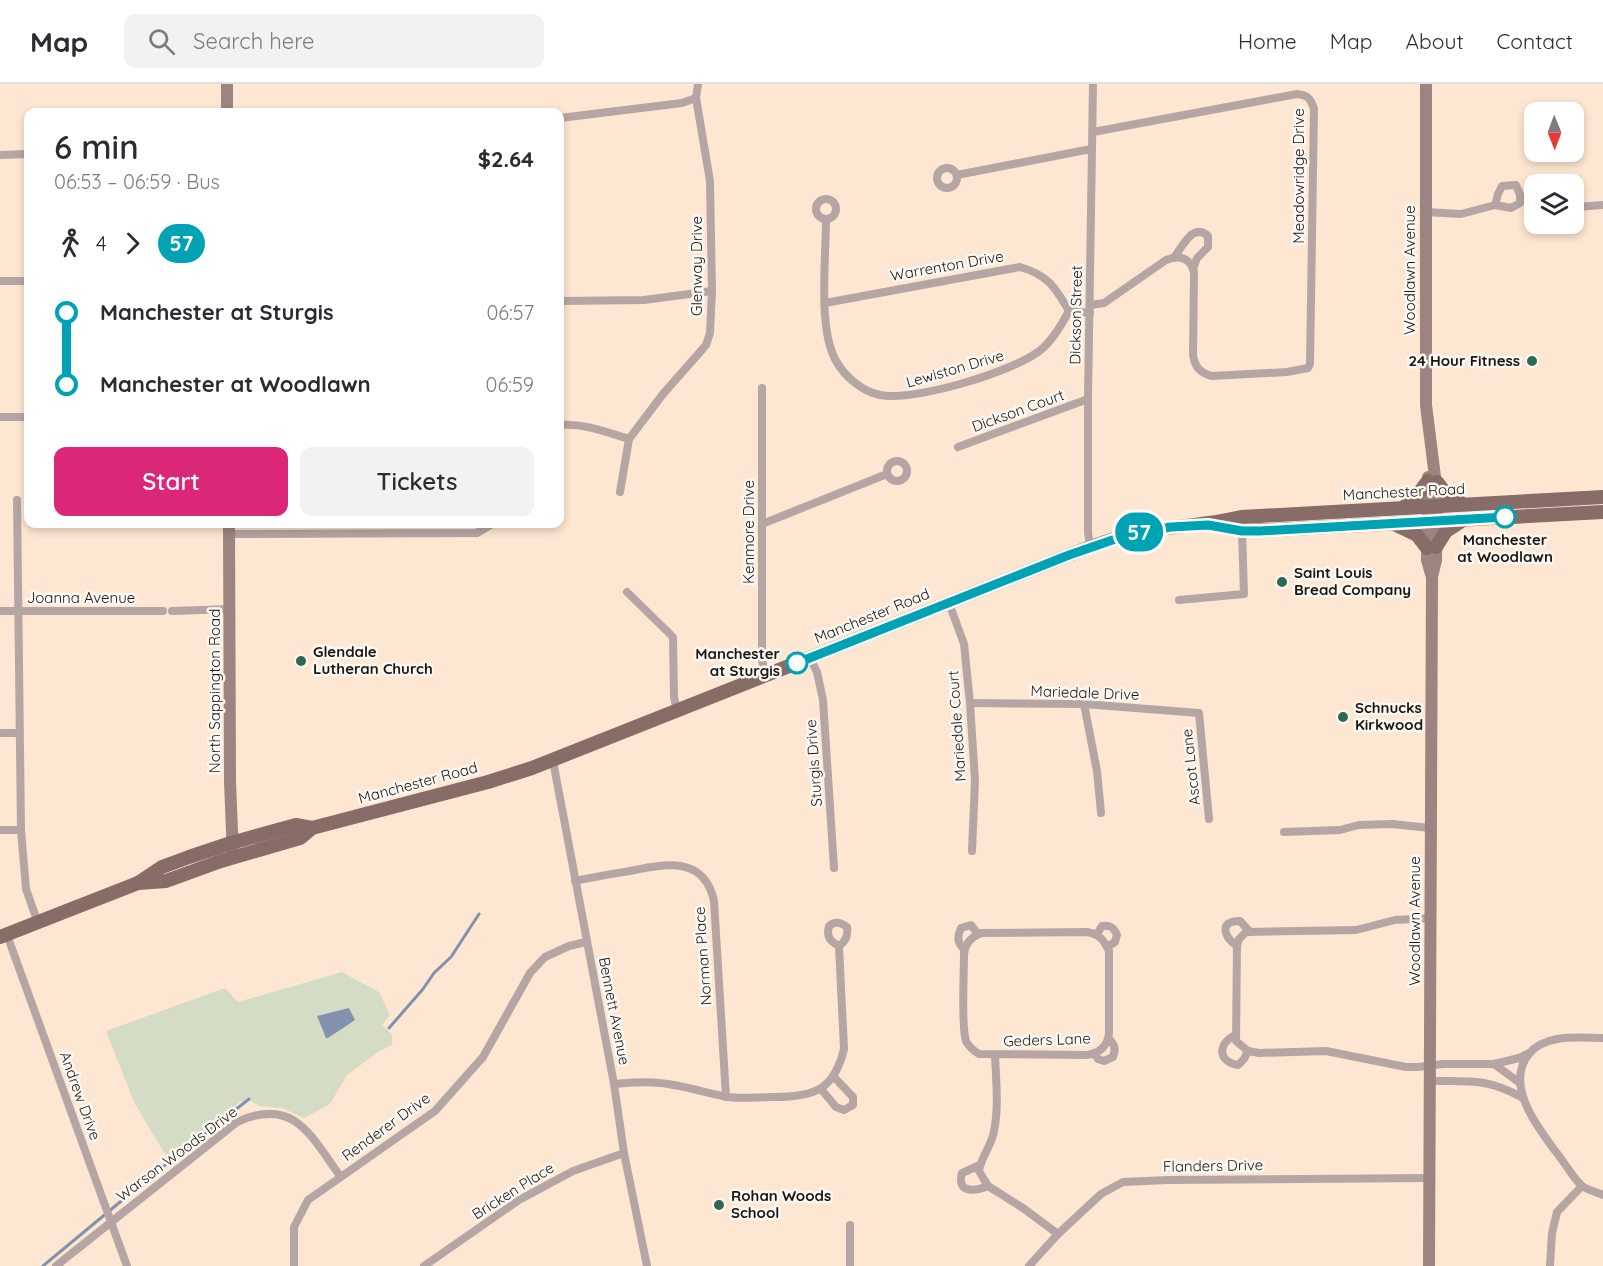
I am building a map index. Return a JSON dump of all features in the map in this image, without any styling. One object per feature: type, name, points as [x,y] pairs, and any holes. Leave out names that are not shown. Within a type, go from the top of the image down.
[{"type":"main road","points":[[1402,508],[1432,481],[1447,495],[1465,505]]},
{"type":"main road","name":"Manchester Road","points":[[138,883],[166,881],[233,857],[300,838],[312,828],[498,779],[553,761],[1090,547],[1142,532],[1208,525],[1241,517],[1603,497]]},
{"type":"main road","name":"Manchester Road","points":[[1208,525],[1242,531],[1603,512]]},
{"type":"main road","points":[[1392,524],[1417,535],[1431,548],[1446,531],[1464,519]]},
{"type":"main road","name":"Manchester Road","points":[[3,936],[138,883],[162,867],[231,843],[296,825],[312,828]]},
{"type":"street","points":[[227,84],[227,108]]},
{"type":"street","name":"Glenway Drive","points":[[620,492],[629,440],[663,394],[706,345],[710,333],[712,291],[710,181],[696,98],[698,84]]},
{"type":"street","name":"Dickson Street","points":[[1090,547],[1088,399],[1093,84]]},
{"type":"street","name":"Woodlawn Avenue","points":[[1426,84],[1426,394],[1432,481],[1431,548],[1436,560],[1431,577],[1430,1266]]},
{"type":"street","name":"Meadowridge Drive","points":[[1093,132],[1297,94],[1304,94],[1311,100],[1314,109],[1312,355],[1308,368],[1287,372],[1212,376],[1203,374],[1197,368],[1193,355],[1193,270]]},
{"type":"street","points":[[564,118],[682,103],[696,98]]},
{"type":"street","points":[[957,175],[1091,149]]},
{"type":"street","points":[[0,155],[24,154]]},
{"type":"street","points":[[1425,212],[1461,214],[1495,205]]},
{"type":"street","points":[[1584,206],[1603,205]]},
{"type":"street","name":"Lewiston Drive","points":[[826,220],[827,340],[835,359],[847,377],[862,388],[878,395],[901,398],[1005,371],[1044,348],[1070,311]]},
{"type":"street","points":[[1070,311],[1090,309],[1104,303],[1175,256],[1190,234],[1198,231],[1204,232],[1208,236],[1208,247],[1197,258],[1193,270]]},
{"type":"street","points":[[1175,256],[1187,260],[1193,270]]},
{"type":"street","name":"Warrenton Drive","points":[[825,303],[1020,267],[1037,272],[1050,281],[1070,311]]},
{"type":"street","points":[[0,281],[24,281]]},
{"type":"street","points":[[564,300],[644,300],[712,291]]},
{"type":"street","name":"Kenmore Drive","points":[[762,388],[762,659],[765,676]]},
{"type":"street","name":"Dickson Court","points":[[958,447],[1088,399]]},
{"type":"street","points":[[0,417],[24,417]]},
{"type":"street","points":[[564,425],[600,429],[629,440]]},
{"type":"street","points":[[762,524],[887,474]]},
{"type":"street","points":[[17,500],[21,830],[26,889],[38,923]]},
{"type":"street","points":[[229,529],[477,533],[485,528]]},
{"type":"street","name":"North Sappington Road","points":[[229,529],[231,843],[233,857]]},
{"type":"street","points":[[1179,600],[1244,594],[1242,531]]},
{"type":"street","points":[[627,592],[673,637],[674,697],[677,711]]},
{"type":"street","name":"Mariedale Court","points":[[949,603],[964,644],[970,703],[975,781],[972,851]]},
{"type":"street","name":"Joanna Avenue","points":[[0,611],[230,609]]},
{"type":"street","name":"Sturgis Drive","points":[[810,658],[817,672],[823,700],[834,868]]},
{"type":"street","name":"Mariedale Drive","points":[[970,703],[1084,704],[1199,713]]},
{"type":"street","points":[[1084,704],[1097,771],[1101,813]]},
{"type":"street","name":"Ascot Lane","points":[[1199,713],[1209,819]]},
{"type":"street","points":[[0,733],[20,733]]},
{"type":"street","name":"Bennett Avenue","points":[[553,761],[614,1084],[624,1154],[647,1266]]},
{"type":"street","points":[[1284,832],[1340,830],[1359,825],[1392,824],[1430,828]]},
{"type":"street","points":[[0,830],[21,830]]},
{"type":"street","name":"Norman Place","points":[[575,880],[670,863],[687,867],[706,881],[712,890],[714,901],[726,1097]]},
{"type":"street","points":[[1430,918],[1395,920],[1356,930],[1246,933],[1239,939],[1237,946],[1235,1035],[1238,1044],[1248,1051],[1259,1053],[1326,1051],[1406,1067],[1494,1064],[1519,1058],[1550,1040],[1603,1038]]},
{"type":"street","points":[[1237,946],[1226,937],[1227,924],[1240,921],[1250,932]]},
{"type":"street","points":[[971,925],[978,934],[966,945],[960,945],[958,941],[961,928],[971,925]]},
{"type":"street","name":"Geders Lane","points":[[978,934],[1076,932],[1102,940],[1109,957],[1108,1038],[1105,1045],[1094,1053],[995,1055]]},
{"type":"street","name":"Andrew Drive","points":[[3,936],[127,1266]]},
{"type":"street","name":"Renderer Drive","points":[[294,1266],[294,1227],[308,1200],[435,1110],[483,1058],[530,973],[545,957],[569,946],[586,942]]},
{"type":"street","points":[[966,945],[965,1036],[967,1043],[979,1054],[995,1055],[994,1134],[979,1171],[988,1186],[1058,1234]]},
{"type":"street","points":[[614,1084],[660,1083],[726,1097],[792,1097],[803,1096],[822,1089],[834,1077],[841,1065],[844,1049],[839,946]]},
{"type":"street","points":[[1235,1035],[1224,1043],[1222,1051],[1228,1063],[1238,1065],[1248,1051]]},
{"type":"street","points":[[1094,1053],[1098,1059],[1104,1061],[1109,1061],[1113,1057],[1116,1050],[1114,1043],[1108,1038]]},
{"type":"street","points":[[1529,1053],[1521,1073],[1523,1098],[1545,1137],[1582,1186],[1603,1195]]},
{"type":"street","points":[[1494,1064],[1520,1083]]},
{"type":"street","points":[[822,1089],[836,1107],[844,1110],[850,1107],[854,1101],[852,1097],[834,1077]]},
{"type":"street","points":[[1430,1081],[1480,1081],[1496,1084],[1523,1098]]},
{"type":"street","name":"Warson Woods Drive","points":[[56,1266],[109,1215],[237,1122],[250,1116],[276,1114],[300,1124],[340,1176]]},
{"type":"street","name":"Bricken Place","points":[[424,1266],[519,1200],[573,1171],[624,1154]]},
{"type":"street","points":[[980,1165],[962,1173],[960,1178],[968,1190],[988,1186]]},
{"type":"street","name":"Flanders Drive","points":[[1029,1266],[1058,1234],[1101,1194],[1123,1182],[1430,1178]]},
{"type":"street","points":[[1550,1266],[1552,1233],[1557,1212],[1582,1186]]},
{"type":"street","points":[[850,1225],[850,1266]]},
{"type":"green space","points":[[342,972],[379,992],[390,1015],[382,1025],[392,1034],[392,1045],[381,1050],[347,1075],[330,1104],[304,1118],[282,1108],[260,1106],[251,1101],[240,1102],[169,1158],[134,1102],[106,1031],[225,988],[238,1002]]},
{"type":"water","points":[[349,1008],[355,1020],[326,1038],[317,1016]]},
{"type":"waterway","points":[[389,1028],[434,973],[451,957],[479,914]]},
{"type":"waterway","points":[[43,1266],[249,1099]]},
{"type":"bus line","name":"57","points":[[797,663],[1069,555],[1127,535],[1171,527],[1200,525],[1260,531],[1505,517]]},
{"type":"place","name":"24 Hour Fitness","points":[[1532,361]]},
{"type":"place","name":"Manchester at Woodlawn","points":[[1505,517]]},
{"type":"place","name":"Saint Louis Bread Company","points":[[1282,582]]},
{"type":"place","name":"Glendale Lutheran Church","points":[[301,661]]},
{"type":"place","name":"Manchester at Sturgis","points":[[797,663]]},
{"type":"place","name":"Schnucks Kirkwood","points":[[1343,717]]},
{"type":"place","name":"Rohan Woods School","points":[[719,1205]]}]
